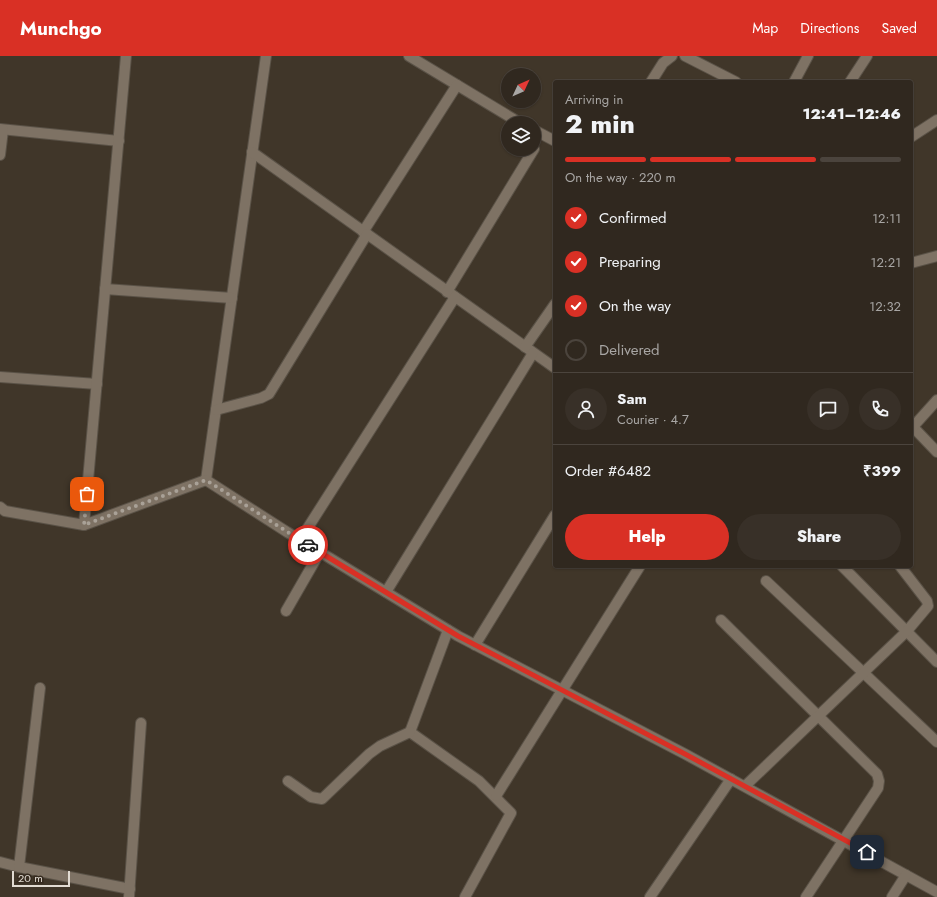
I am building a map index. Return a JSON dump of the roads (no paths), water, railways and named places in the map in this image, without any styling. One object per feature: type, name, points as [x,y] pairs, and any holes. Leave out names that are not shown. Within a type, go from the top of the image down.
[{"type":"street","points":[[84,525],[126,56]]},
{"type":"street","points":[[206,480],[266,56]]},
{"type":"street","points":[[409,56],[508,116]]},
{"type":"street","points":[[652,80],[670,56]]},
{"type":"street","points":[[685,56],[732,80]]},
{"type":"street","points":[[795,80],[808,56]]},
{"type":"street","points":[[851,80],[867,56]]},
{"type":"street","points":[[216,410],[261,398],[269,394],[365,233],[457,85]]},
{"type":"street","points":[[913,136],[937,120]]},
{"type":"street","points":[[0,155],[2,129],[119,141]]},
{"type":"street","points":[[541,134],[553,140]]},
{"type":"street","points":[[252,152],[553,367]]},
{"type":"street","points":[[300,540],[451,294],[530,156]]},
{"type":"street","points":[[913,262],[937,256]]},
{"type":"street","points":[[106,289],[232,298]]},
{"type":"street","points":[[386,592],[553,308]]},
{"type":"street","points":[[0,377],[97,384]]},
{"type":"street","points":[[913,427],[937,400]]},
{"type":"street","points":[[913,429],[937,452]]},
{"type":"street","points":[[206,480],[300,540],[448,630],[845,840],[937,892]]},
{"type":"street","points":[[0,507],[5,511],[84,525],[206,480]]},
{"type":"street","points":[[475,644],[553,518]]},
{"type":"street","points":[[286,611],[320,552]]},
{"type":"street","points":[[496,796],[639,568]]},
{"type":"street","points":[[844,568],[937,662]]},
{"type":"street","points":[[744,786],[907,630],[928,605],[901,568]]},
{"type":"street","points":[[766,580],[937,742]]},
{"type":"street","points":[[721,620],[817,716],[873,769],[879,781],[878,788],[806,897]]},
{"type":"street","points":[[288,781],[311,797],[322,799],[369,754],[380,746],[410,732],[448,630]]},
{"type":"street","points":[[19,867],[40,688]]},
{"type":"street","points":[[0,862],[130,893],[141,723]]},
{"type":"street","points":[[410,732],[479,781],[496,796],[511,813],[465,897]]},
{"type":"street","points":[[650,897],[731,779]]},
{"type":"street","points":[[892,897],[906,875]]}]
